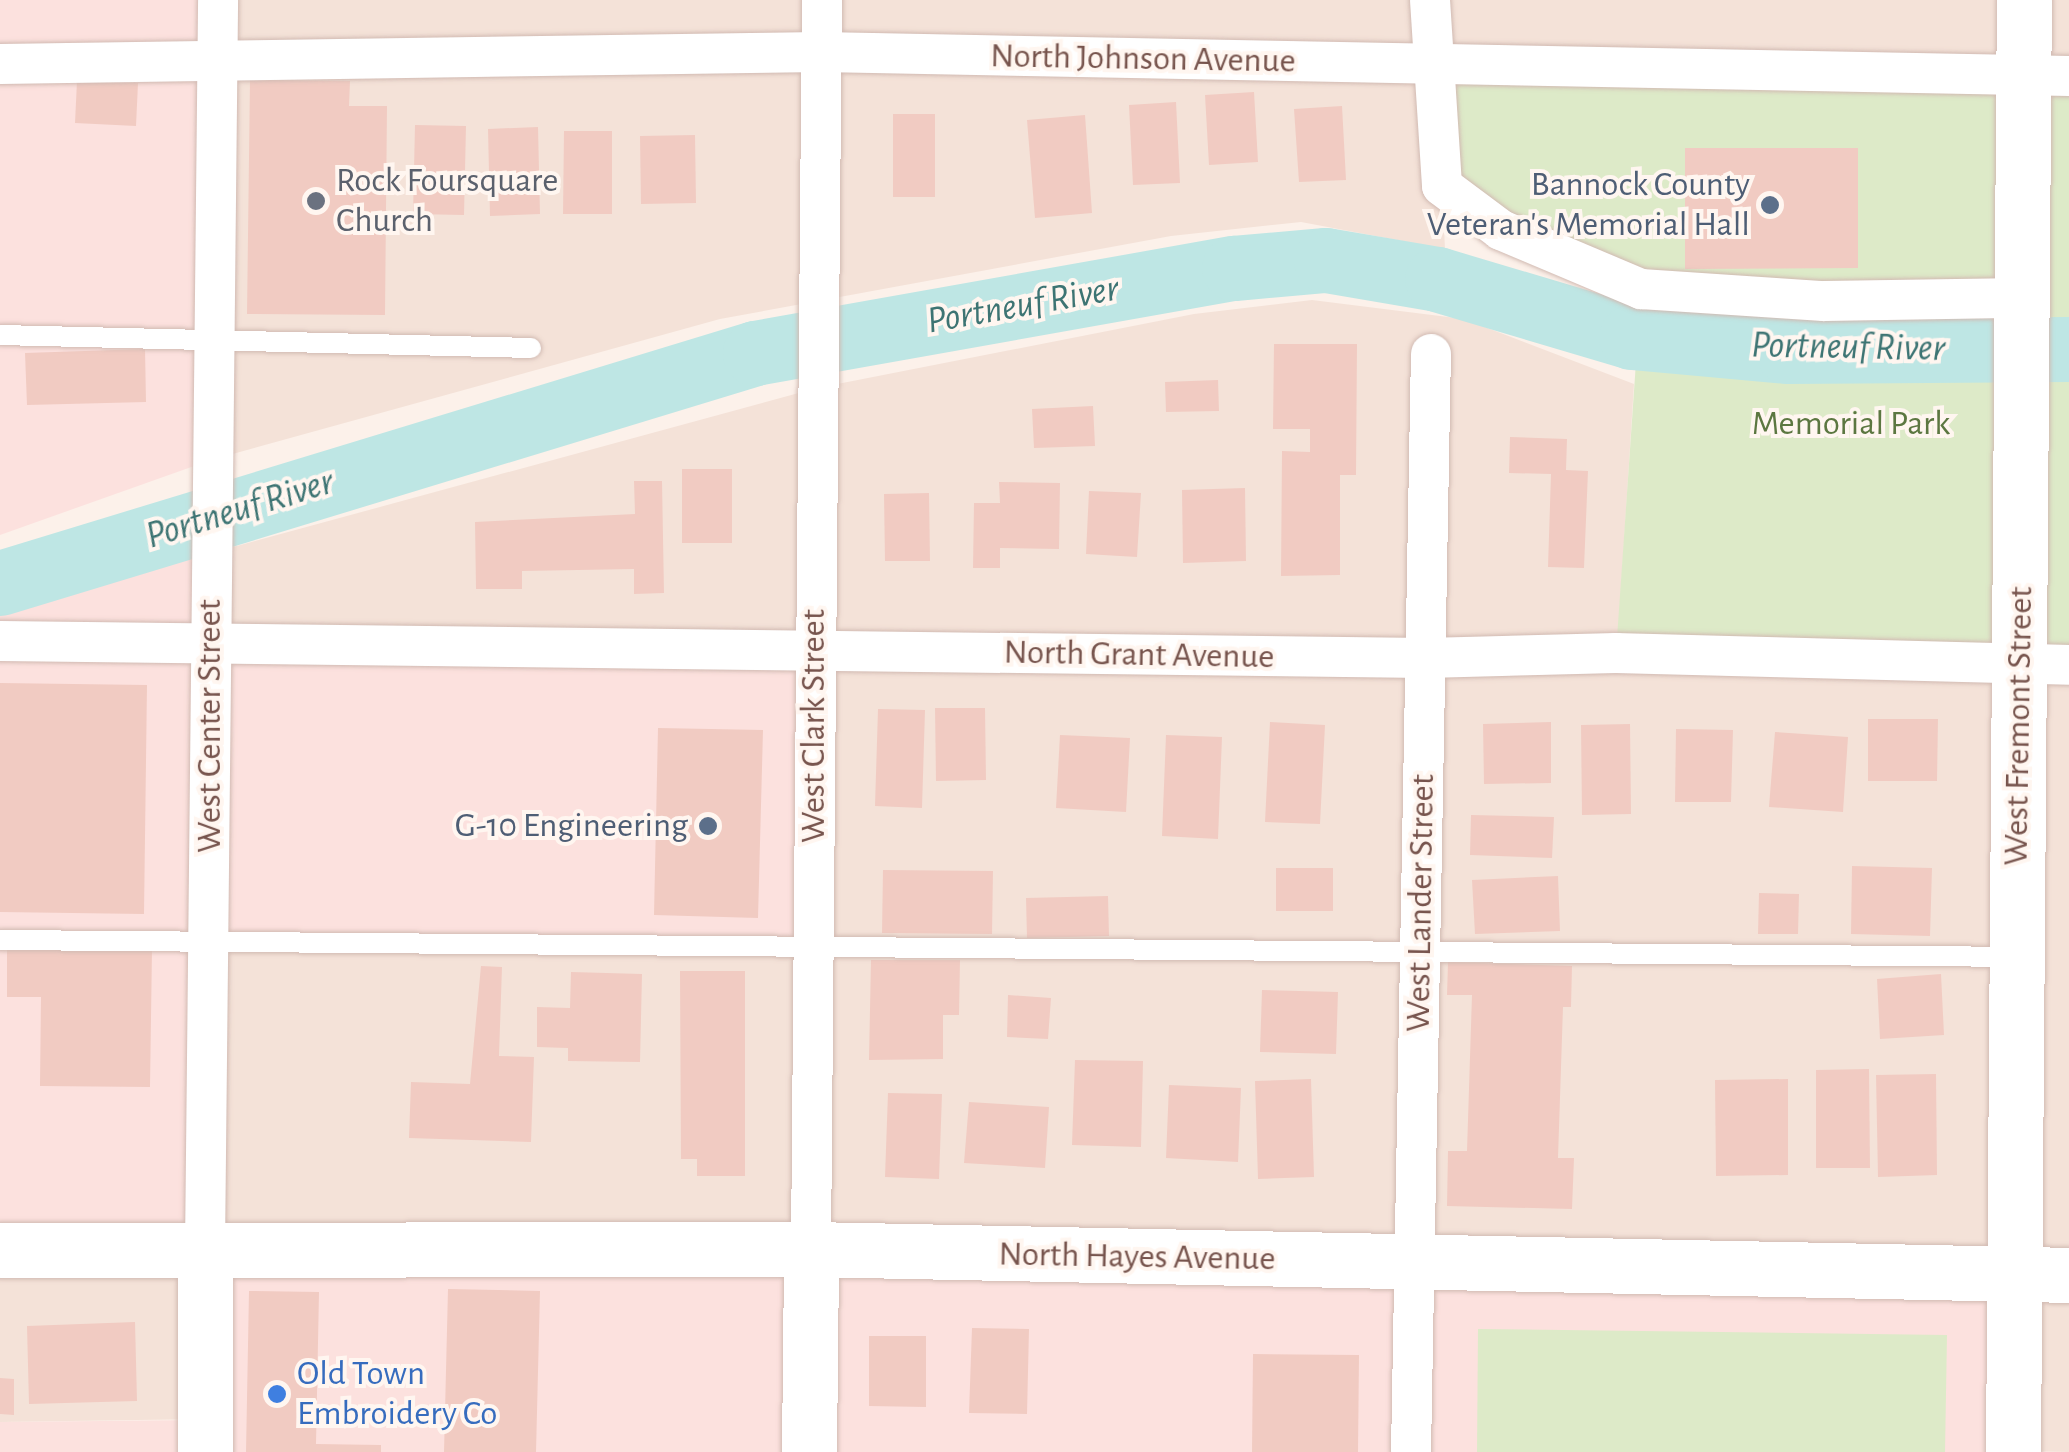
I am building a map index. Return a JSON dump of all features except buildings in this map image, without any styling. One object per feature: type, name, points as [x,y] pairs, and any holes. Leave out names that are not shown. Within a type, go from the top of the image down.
[{"type":"street","name":"West Center Street","points":[[205,1452],[211,941],[210,553],[218,0]]},
{"type":"street","name":"West Clark Street","points":[[809,1452],[822,0]]},
{"type":"street","points":[[1430,0],[1430,66],[1442,186],[1501,230],[1641,289],[1824,300],[2022,298]]},
{"type":"street","name":"West Fremont Street","points":[[2013,1452],[2017,957],[2044,665],[2022,410],[2022,298],[2046,76],[2024,0]]},
{"type":"street","name":"North Johnson Avenue","points":[[0,64],[218,66],[821,52],[2046,76]]},
{"type":"street","name":"West Lander Street","points":[[1412,1452],[1431,354]]},
{"type":"street","name":"North Grant Avenue","points":[[0,641],[1426,658],[1616,654],[2044,665]]},
{"type":"street","name":"North Hayes Avenue","points":[[0,1250],[811,1249],[2069,1275]]},
{"type":"lane","points":[[0,335],[531,348]]},
{"type":"lane","points":[[0,940],[2017,957]]},
{"type":"shaded area","points":[[0,0],[218,0],[211,460],[0,535]]},
{"type":"shaded area","points":[[218,0],[2069,0],[2069,75],[1442,186],[1445,249],[1301,222],[1171,236],[720,319],[211,460]]},
{"type":"shaded area","points":[[1312,300],[1464,319],[1634,384],[1617,653],[2069,665],[2069,1452],[205,1419],[0,1422],[0,1250],[210,645],[211,553],[817,388],[1194,314]]},
{"type":"shaded area","points":[[211,553],[210,644],[815,651],[812,948],[211,941],[205,1249],[0,1250],[0,600]]},
{"type":"shaded area","points":[[205,1249],[2015,1275],[2013,1452],[0,1452],[0,1422],[204,1420]]},
{"type":"green space","name":"Memorial Park","points":[[1430,66],[2069,76],[2069,665],[1616,653],[1641,289],[1442,186]]},
{"type":"green space","points":[[1478,1329],[1947,1335],[1945,1452],[1477,1452]]},
{"type":"waterway","name":"Portneuf River","points":[[0,583],[755,353],[1234,268],[1326,260],[1437,279],[1631,337],[1787,351],[2069,349]]},
{"type":"place","name":"Rock Foursquare Church","points":[[316,201]]},
{"type":"place","name":"Bannock County Veteran's Memorial Hall","points":[[1770,205]]},
{"type":"place","name":"G-10 Engineering","points":[[708,826]]},
{"type":"place","name":"Old Town Embroidery Co","points":[[277,1394]]}]
